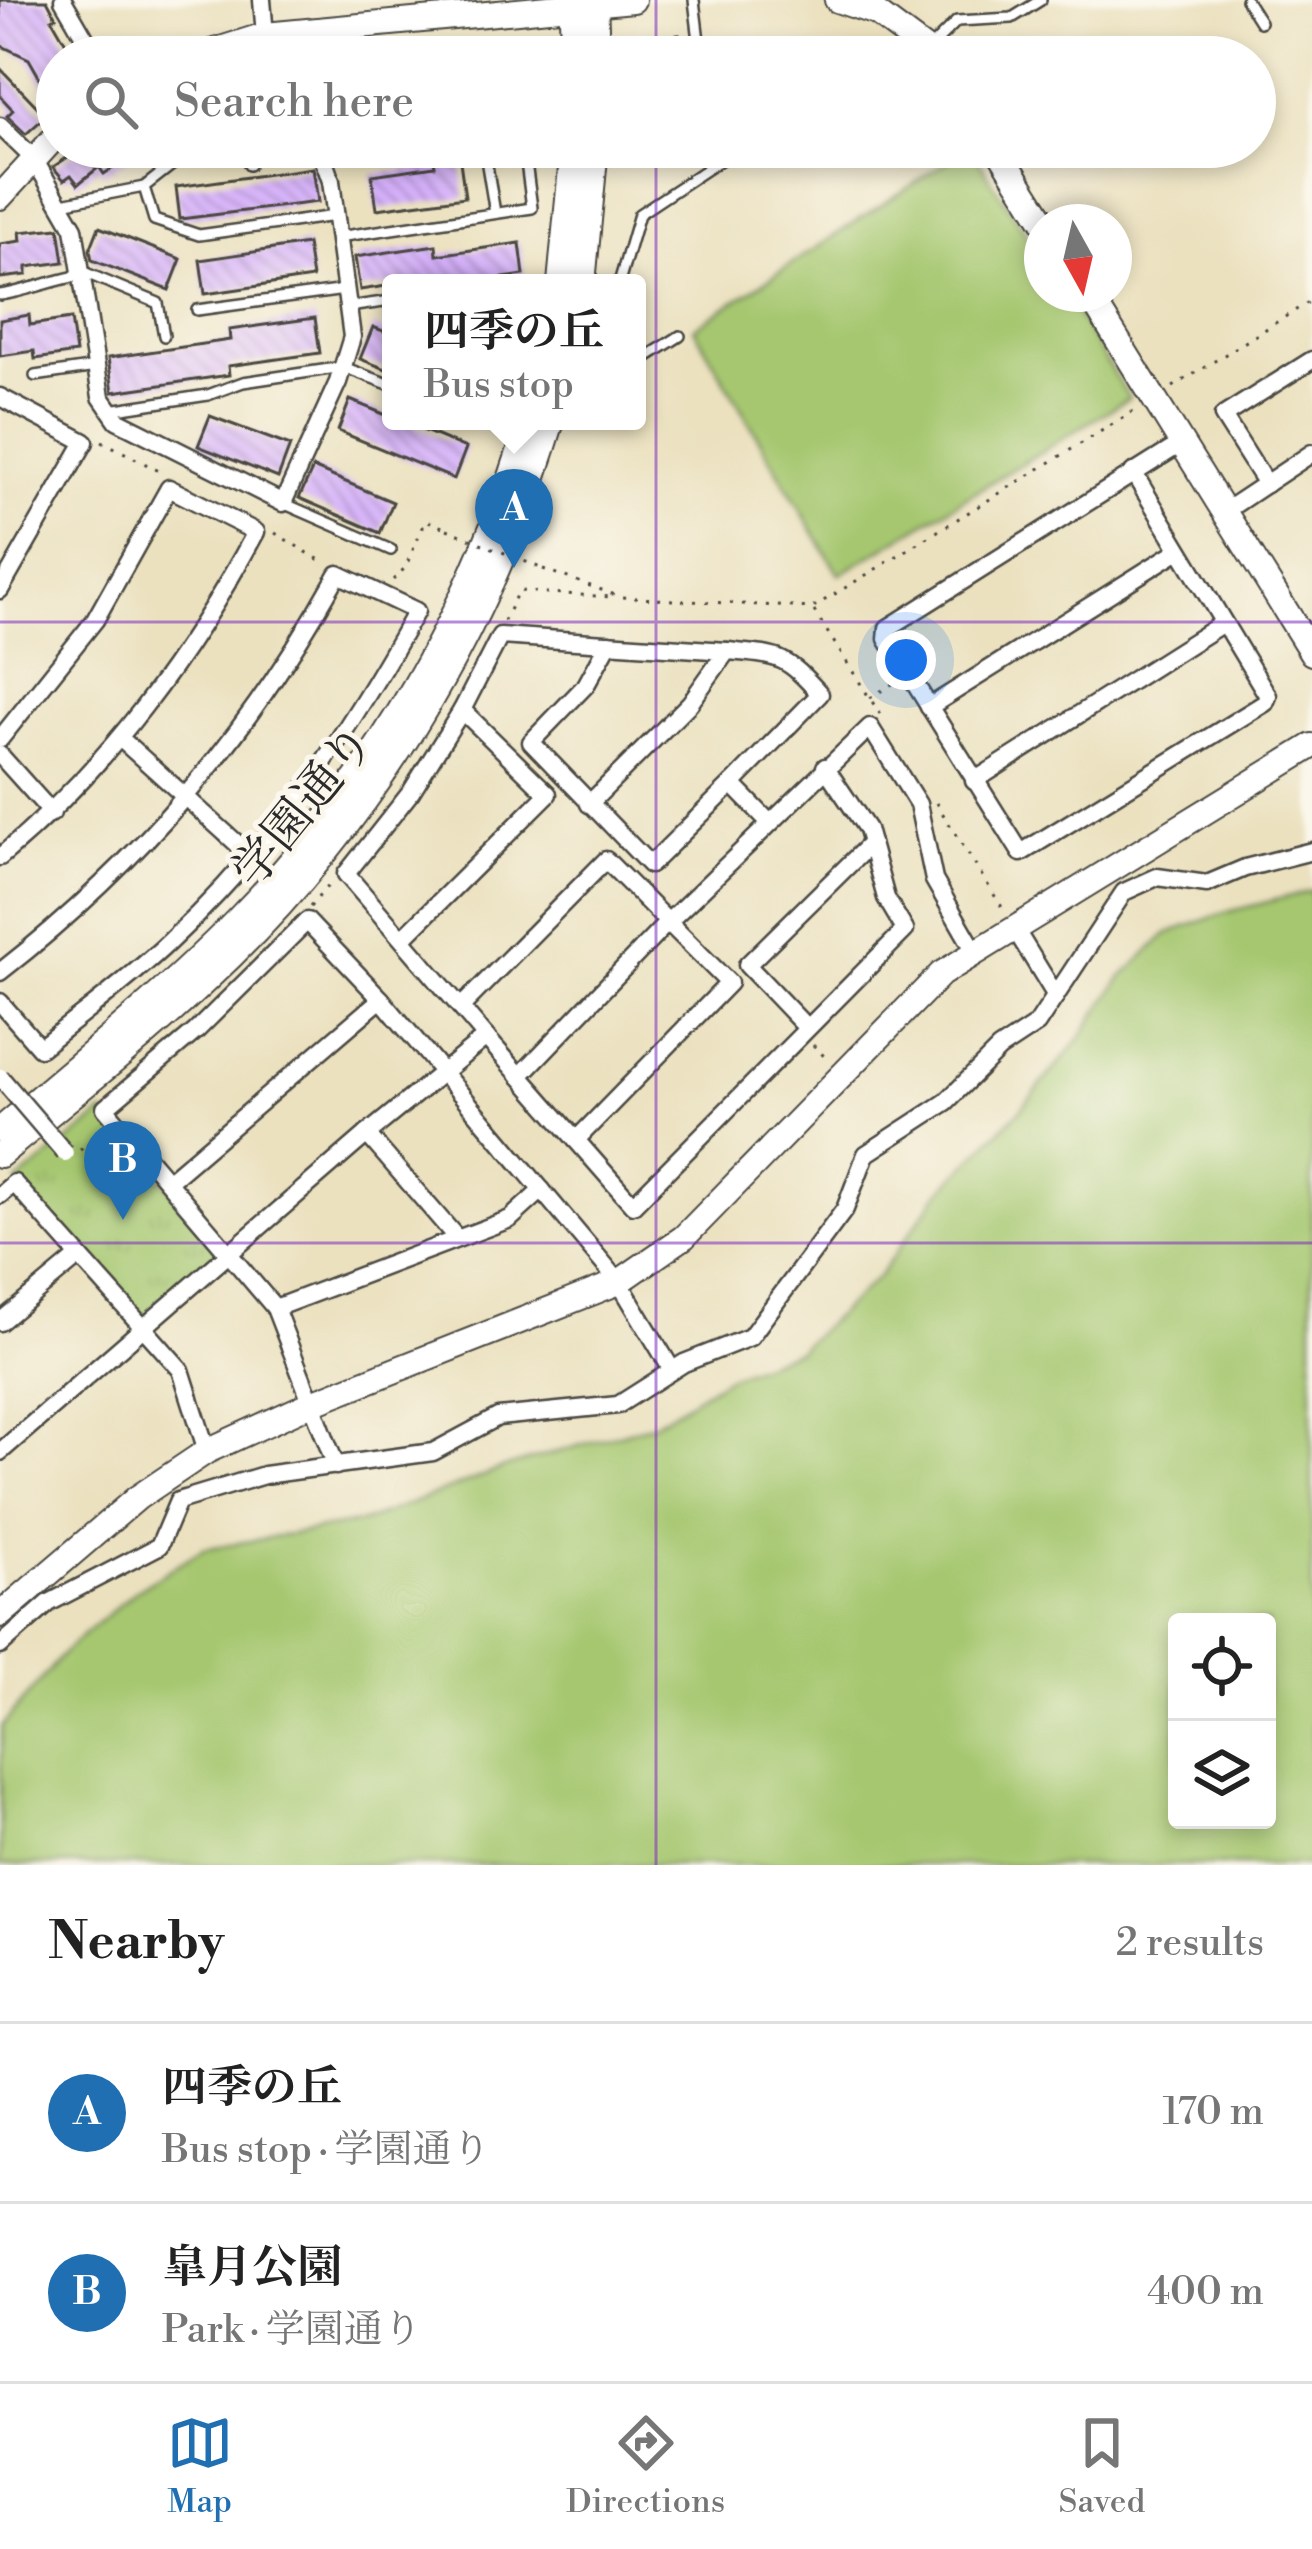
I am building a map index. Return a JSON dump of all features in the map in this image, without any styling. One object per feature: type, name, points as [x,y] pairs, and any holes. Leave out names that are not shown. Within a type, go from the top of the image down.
[{"type":"street","points":[[63,0],[83,36]]},
{"type":"street","points":[[262,0],[267,36]]},
{"type":"street","points":[[340,36],[583,2],[633,0]]},
{"type":"street","points":[[838,0],[876,13],[908,36]]},
{"type":"street","points":[[577,36],[583,2]]},
{"type":"street","points":[[583,2],[592,36]]},
{"type":"street","points":[[0,126],[36,162]]},
{"type":"street","points":[[0,197],[34,159]]},
{"type":"street","points":[[40,168],[74,228],[101,397],[117,420],[283,502],[352,337],[326,168]]},
{"type":"street","points":[[561,274],[571,168]]},
{"type":"street","points":[[584,274],[594,168]]},
{"type":"street","points":[[1010,168],[1033,204]]},
{"type":"street","points":[[1100,312],[1312,653]]},
{"type":"street","points":[[1266,484],[1223,416],[1312,360]]},
{"type":"street","points":[[0,398],[85,442],[0,590]]},
{"type":"street","name":"学園通り","points":[[0,1130],[198,958],[241,916],[341,798],[420,676],[473,578],[526,430]]},
{"type":"street","name":"学園通り","points":[[0,1155],[202,985],[321,859],[364,805],[407,742],[488,594],[549,430]]},
{"type":"street","points":[[1133,472],[1268,696],[1265,703],[1021,853],[887,639],[888,628],[1133,472],[1182,443]]},
{"type":"street","points":[[1225,511],[1312,452]]},
{"type":"street","points":[[0,739],[95,620],[169,488],[256,532],[208,616],[122,739],[52,813],[0,856]]},
{"type":"street","points":[[929,707],[1179,550]]},
{"type":"street","points":[[0,972],[99,888],[187,799],[247,722],[338,574],[416,610],[368,699],[332,753],[252,856],[168,944],[40,1048],[0,1002]]},
{"type":"street","points":[[974,781],[1223,622]]},
{"type":"street","points":[[609,644],[586,685],[531,742],[650,865],[820,694],[793,664],[775,655],[500,636],[462,710],[411,791],[346,874],[633,1205],[905,929],[886,898],[867,829],[825,766]]},
{"type":"street","points":[[589,804],[690,703],[727,651]]},
{"type":"street","points":[[402,939],[548,794],[462,710]]},
{"type":"street","points":[[520,1076],[667,923],[870,727],[918,804],[934,880],[976,953]]},
{"type":"street","points":[[122,739],[252,856]]},
{"type":"street","points":[[0,1615],[137,1498],[207,1450],[312,1403],[620,1282],[684,1237],[941,974],[1312,746]]},
{"type":"street","points":[[0,755],[52,813]]},
{"type":"street","points":[[732,784],[769,822]]},
{"type":"street","points":[[807,1028],[747,965],[871,843]]},
{"type":"street","points":[[0,1646],[49,1603],[159,1546],[178,1502],[264,1475],[433,1452],[498,1417],[618,1405],[672,1370],[750,1337],[845,1209],[866,1154],[946,1102],[999,1048],[1037,1024],[1124,892],[1157,877],[1207,884],[1245,868],[1312,851]]},
{"type":"street","points":[[460,1007],[606,860],[729,982],[576,1140]]},
{"type":"street","points":[[336,1466],[275,1308],[105,1108],[196,1031],[307,921],[381,999],[620,1282],[672,1370]]},
{"type":"street","points":[[1015,929],[1056,996]]},
{"type":"street","points":[[168,1180],[381,999]]},
{"type":"street","points":[[0,1452],[486,1037]]},
{"type":"street","points":[[0,1077],[65,1153]]},
{"type":"street","points":[[368,1134],[455,1236]]},
{"type":"street","points":[[0,1195],[14,1183],[181,1370],[207,1450]]},
{"type":"street","points":[[275,1308],[510,1219],[542,1190]]},
{"type":"street","points":[[0,1322],[77,1258]]},
{"type":"lane","points":[[694,0],[698,36]]},
{"type":"lane","points":[[945,36],[957,21],[1012,18],[1041,0]]},
{"type":"lane","points":[[1246,0],[1260,22]]},
{"type":"lane","points":[[62,202],[144,187],[168,168]]},
{"type":"lane","points":[[488,168],[495,213]]},
{"type":"lane","points":[[338,237],[532,208],[527,168]]},
{"type":"lane","points":[[622,274],[639,214],[700,168]]},
{"type":"lane","points":[[144,187],[154,220],[199,235],[335,215]]},
{"type":"lane","points":[[0,295],[81,273],[158,303],[164,336]]},
{"type":"lane","points":[[197,310],[346,298],[382,301]]},
{"type":"lane","points":[[646,358],[680,337]]},
{"type":"lane","points":[[35,376],[96,367]]},
{"type":"lane","points":[[110,410],[343,367],[382,382]]},
{"type":"lane","points":[[283,502],[391,550]]},
{"type":"path","points":[[500,636],[518,591],[812,608],[1312,300]]},
{"type":"path","points":[[85,442],[100,440],[172,478],[169,488]]},
{"type":"path","points":[[378,593],[405,568],[426,520],[621,597]]},
{"type":"path","points":[[256,532],[268,530],[338,574]]},
{"type":"path","points":[[870,698],[908,674]]},
{"type":"path","points":[[307,921],[310,908],[341,872],[346,874]]},
{"type":"path","points":[[65,1153],[70,1157],[117,1122]]},
{"type":"green space","points":[[938,168],[984,168],[1024,230],[1024,312],[1075,312],[1129,398],[839,575],[694,328]]},
{"type":"green space","points":[[1312,891],[1312,1865],[0,1865],[2,1726],[68,1648],[135,1591],[203,1549],[363,1522],[507,1467],[653,1424],[729,1376],[798,1350],[879,1276],[938,1194],[1021,1109],[1079,1040],[1121,978],[1168,933]]},
{"type":"green space","points":[[104,1113],[225,1253],[145,1322],[17,1182]]},
{"type":"building","points":[[0,0],[47,0],[62,36],[36,36],[36,71],[29,59],[0,45]]},
{"type":"building","points":[[0,68],[36,106],[36,125],[26,134],[7,116],[13,110],[0,96]]},
{"type":"building","points":[[54,168],[98,168],[78,184],[71,175],[64,180]]},
{"type":"building","points":[[313,168],[318,202],[180,219],[176,187]]},
{"type":"building","points":[[461,168],[465,197],[377,209],[372,175]]},
{"type":"building","points":[[99,227],[181,259],[169,290],[92,260],[90,250]]},
{"type":"building","points":[[59,228],[64,262],[27,267],[27,275],[0,278],[0,244],[21,241],[20,232]]},
{"type":"building","points":[[520,243],[524,274],[382,274],[382,287],[360,290],[355,257],[436,245],[437,255]]},
{"type":"building","points":[[307,244],[312,278],[205,294],[200,260]]},
{"type":"building","points":[[29,315],[30,325],[71,319],[76,353],[35,359],[34,351],[0,356],[0,320]]},
{"type":"building","points":[[315,318],[320,353],[228,366],[229,375],[113,392],[108,358],[230,340],[229,330]]},
{"type":"building","points":[[373,327],[382,330],[382,368],[360,359]]},
{"type":"building","points":[[350,400],[382,413],[382,430],[423,430],[466,448],[454,479],[338,431]]},
{"type":"building","points":[[210,416],[290,446],[278,478],[198,446]]},
{"type":"building","points":[[313,468],[393,502],[380,533],[299,498]]},
{"type":"place","name":"四季の丘","points":[[514,568]]},
{"type":"place","name":"皐月公園","points":[[123,1220]]}]
